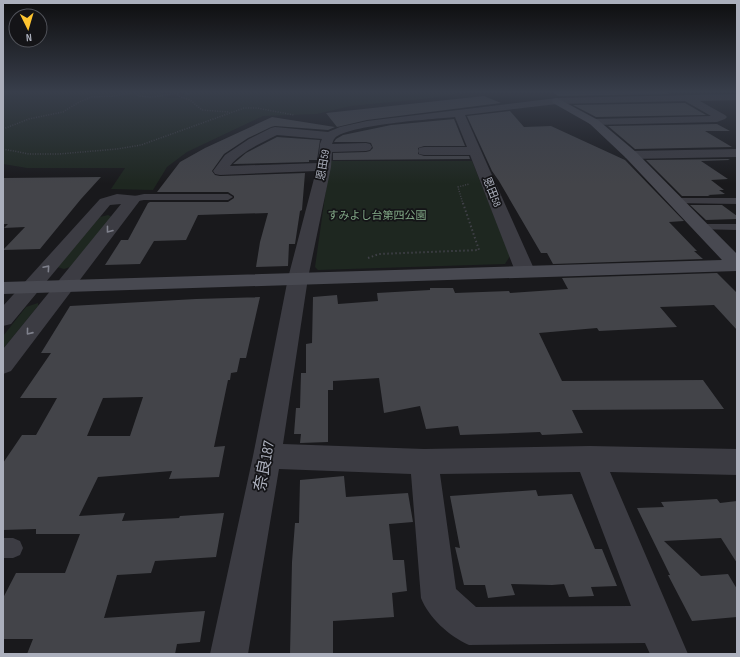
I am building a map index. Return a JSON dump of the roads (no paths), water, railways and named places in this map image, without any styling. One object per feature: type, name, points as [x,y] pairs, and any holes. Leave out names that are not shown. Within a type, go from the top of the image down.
[{"type":"street","name":"恩田59","points":[[298,278],[324,167],[328,142],[344,129],[377,123]]},
{"type":"street","name":"恩田58","points":[[463,123],[525,271]]},
{"type":"street","points":[[595,123],[631,155],[737,265]]},
{"type":"street","points":[[324,167],[220,171],[230,158],[252,142],[275,130],[328,142],[366,147]]},
{"type":"street","points":[[424,152],[475,151]]},
{"type":"street","points":[[631,155],[737,153]]},
{"type":"street","points":[[3,319],[105,202],[117,199],[133,199]]},
{"type":"street","points":[[3,365],[133,199]]},
{"type":"street","points":[[3,288],[737,265]]},
{"type":"street","name":"奈良187","points":[[229,654],[267,456],[298,278]]},
{"type":"street","points":[[267,456],[424,462],[590,459],[737,462]]},
{"type":"street","points":[[424,462],[439,598],[469,626],[663,639],[590,459]]},
{"type":"lane","points":[[133,199],[144,197],[228,197]]},
{"type":"lane","points":[[675,201],[737,201]]},
{"type":"lane","points":[[700,227],[737,226]]},
{"type":"park label","name":"すみよし台第四公園","points":[[377,215]]}]
